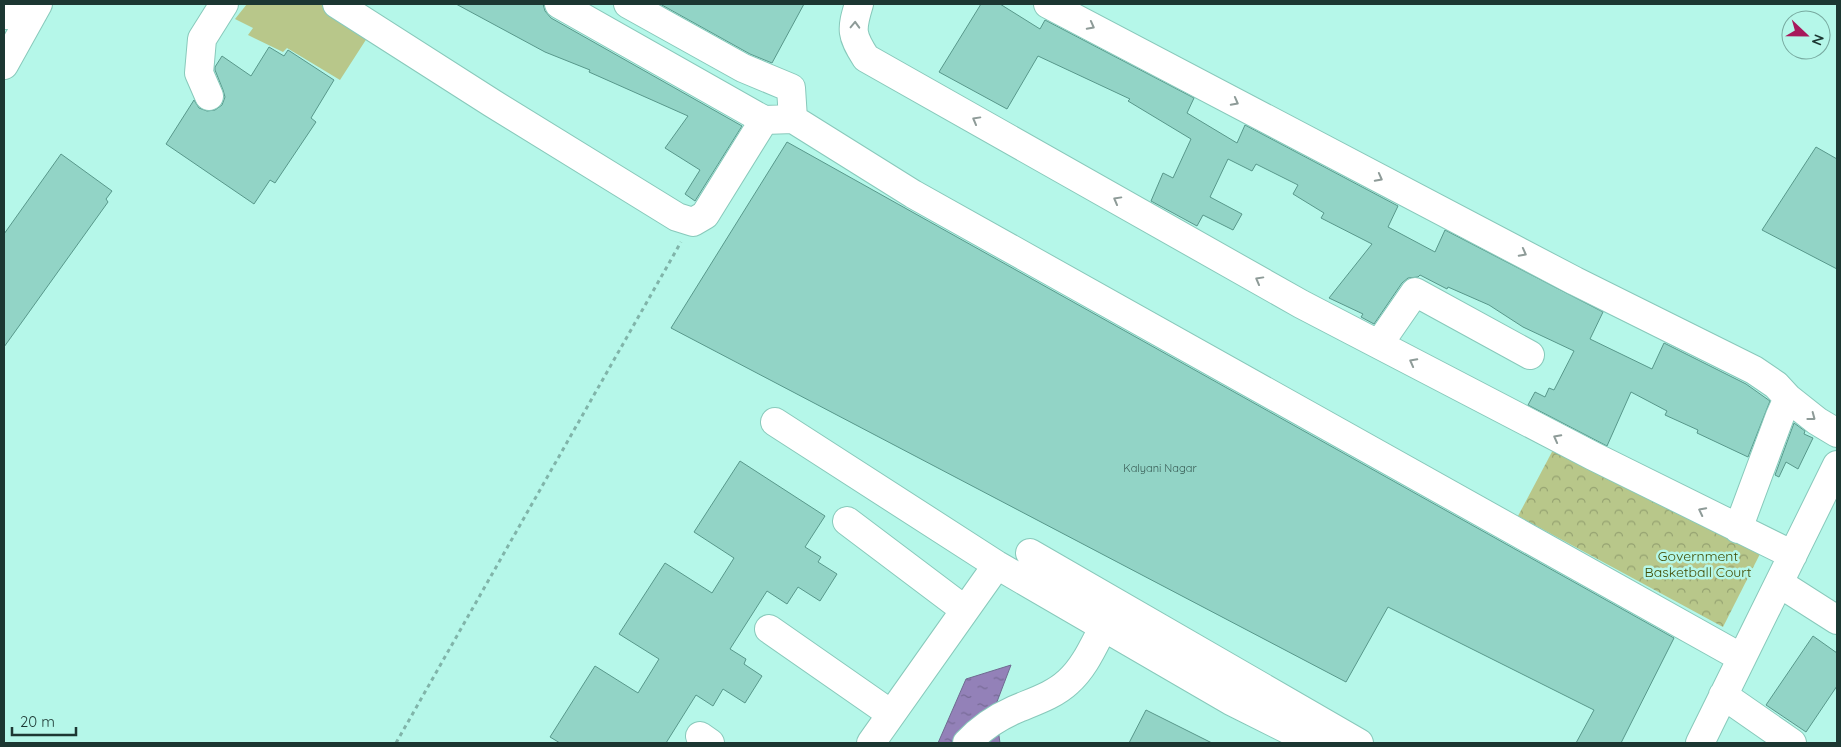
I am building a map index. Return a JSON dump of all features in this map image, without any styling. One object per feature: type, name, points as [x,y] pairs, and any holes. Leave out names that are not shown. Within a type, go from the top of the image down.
[{"type":"street","points":[[209,96],[199,72],[202,39],[224,4]]},
{"type":"street","points":[[336,4],[677,218],[693,222],[705,215],[764,120]]},
{"type":"street","points":[[559,4],[764,120],[793,119],[913,194],[1742,658]]},
{"type":"street","points":[[628,4],[743,68],[791,88],[793,119]]},
{"type":"street","points":[[859,4],[853,22],[855,41],[866,58],[1284,294],[1593,456],[1793,555]]},
{"type":"street","points":[[1048,4],[1575,281],[1754,370],[1776,385],[1788,398],[1817,421],[1837,433]]},
{"type":"street","points":[[4,15],[36,8]]},
{"type":"street","points":[[4,65],[36,8]]},
{"type":"street","points":[[1379,344],[1415,292],[1530,355]]},
{"type":"street","points":[[1738,529],[1788,398]]},
{"type":"street","points":[[774,422],[996,565],[1231,701],[1315,743]]},
{"type":"street","points":[[1700,743],[1837,465]]},
{"type":"street","points":[[846,522],[965,610]]},
{"type":"street","points":[[1030,553],[1359,743]]},
{"type":"street","points":[[871,743],[996,565]]},
{"type":"street","points":[[1779,583],[1837,620]]},
{"type":"street","points":[[967,743],[979,731],[1011,711],[1056,692],[1067,683],[1079,670],[1103,628]]},
{"type":"street","points":[[769,630],[891,714]]},
{"type":"street","points":[[1723,695],[1792,743]]},
{"type":"path","points":[[396,743],[693,222]]},
{"type":"green space","points":[[247,4],[320,4],[369,35],[340,80],[287,48],[283,52],[248,35],[253,28],[235,19]]},
{"type":"green space","name":"Government Basketball Court","points":[[1554,448],[1763,548],[1723,627],[1518,516]]},
{"type":"water","points":[[1011,665],[995,707],[1000,743],[938,743],[966,679]]},
{"type":"building","points":[[456,4],[543,4],[545,11],[551,18],[742,126],[695,201],[685,194],[700,170],[665,148],[688,116],[589,72],[590,70],[545,52]]},
{"type":"building","points":[[660,4],[804,4],[772,63],[750,54]]},
{"type":"building","points":[[981,4],[1000,4],[1040,29],[1045,20],[1194,98],[1187,113],[1237,143],[1245,125],[1398,206],[1388,227],[1435,252],[1445,230],[1603,312],[1590,339],[1652,369],[1664,343],[1746,384],[1770,401],[1748,457],[1697,433],[1698,430],[1665,415],[1667,411],[1631,392],[1607,446],[1528,405],[1535,392],[1545,397],[1549,388],[1554,390],[1574,351],[1523,327],[1489,305],[1448,287],[1447,289],[1420,275],[1408,278],[1402,283],[1374,324],[1361,317],[1363,314],[1329,298],[1372,244],[1321,218],[1324,213],[1293,194],[1298,185],[1256,164],[1252,171],[1228,159],[1210,197],[1242,214],[1233,230],[1203,215],[1197,226],[1151,201],[1163,173],[1173,178],[1191,139],[1128,101],[1130,99],[1038,56],[1007,109],[939,72]]},
{"type":"building","points":[[269,47],[284,56],[288,50],[334,80],[311,118],[316,122],[275,183],[270,180],[254,204],[166,144],[194,100],[199,108],[207,111],[215,110],[222,105],[225,97],[215,67],[222,56],[251,76]]},
{"type":"building","points":[[787,142],[1674,638],[1621,743],[1576,743],[1594,710],[1388,607],[1346,682],[671,328]]},
{"type":"building","points":[[1816,147],[1837,159],[1837,269],[1762,230]]},
{"type":"building","points":[[61,154],[112,191],[106,199],[108,202],[4,347],[4,234]]},
{"type":"building","points":[[1794,423],[1805,431],[1804,434],[1813,438],[1798,469],[1786,462],[1779,477],[1775,475]]},
{"type":"building","points":[[740,461],[825,516],[805,547],[821,557],[818,562],[837,574],[820,601],[798,587],[787,604],[767,591],[730,649],[746,659],[744,664],[762,676],[745,703],[723,689],[713,706],[696,695],[666,743],[560,743],[550,737],[595,666],[638,693],[659,659],[619,634],[665,563],[712,593],[734,558],[694,532]]},
{"type":"building","points":[[1813,636],[1837,653],[1837,686],[1806,732],[1766,705]]},
{"type":"building","points":[[1146,710],[1212,743],[1129,743]]}]
